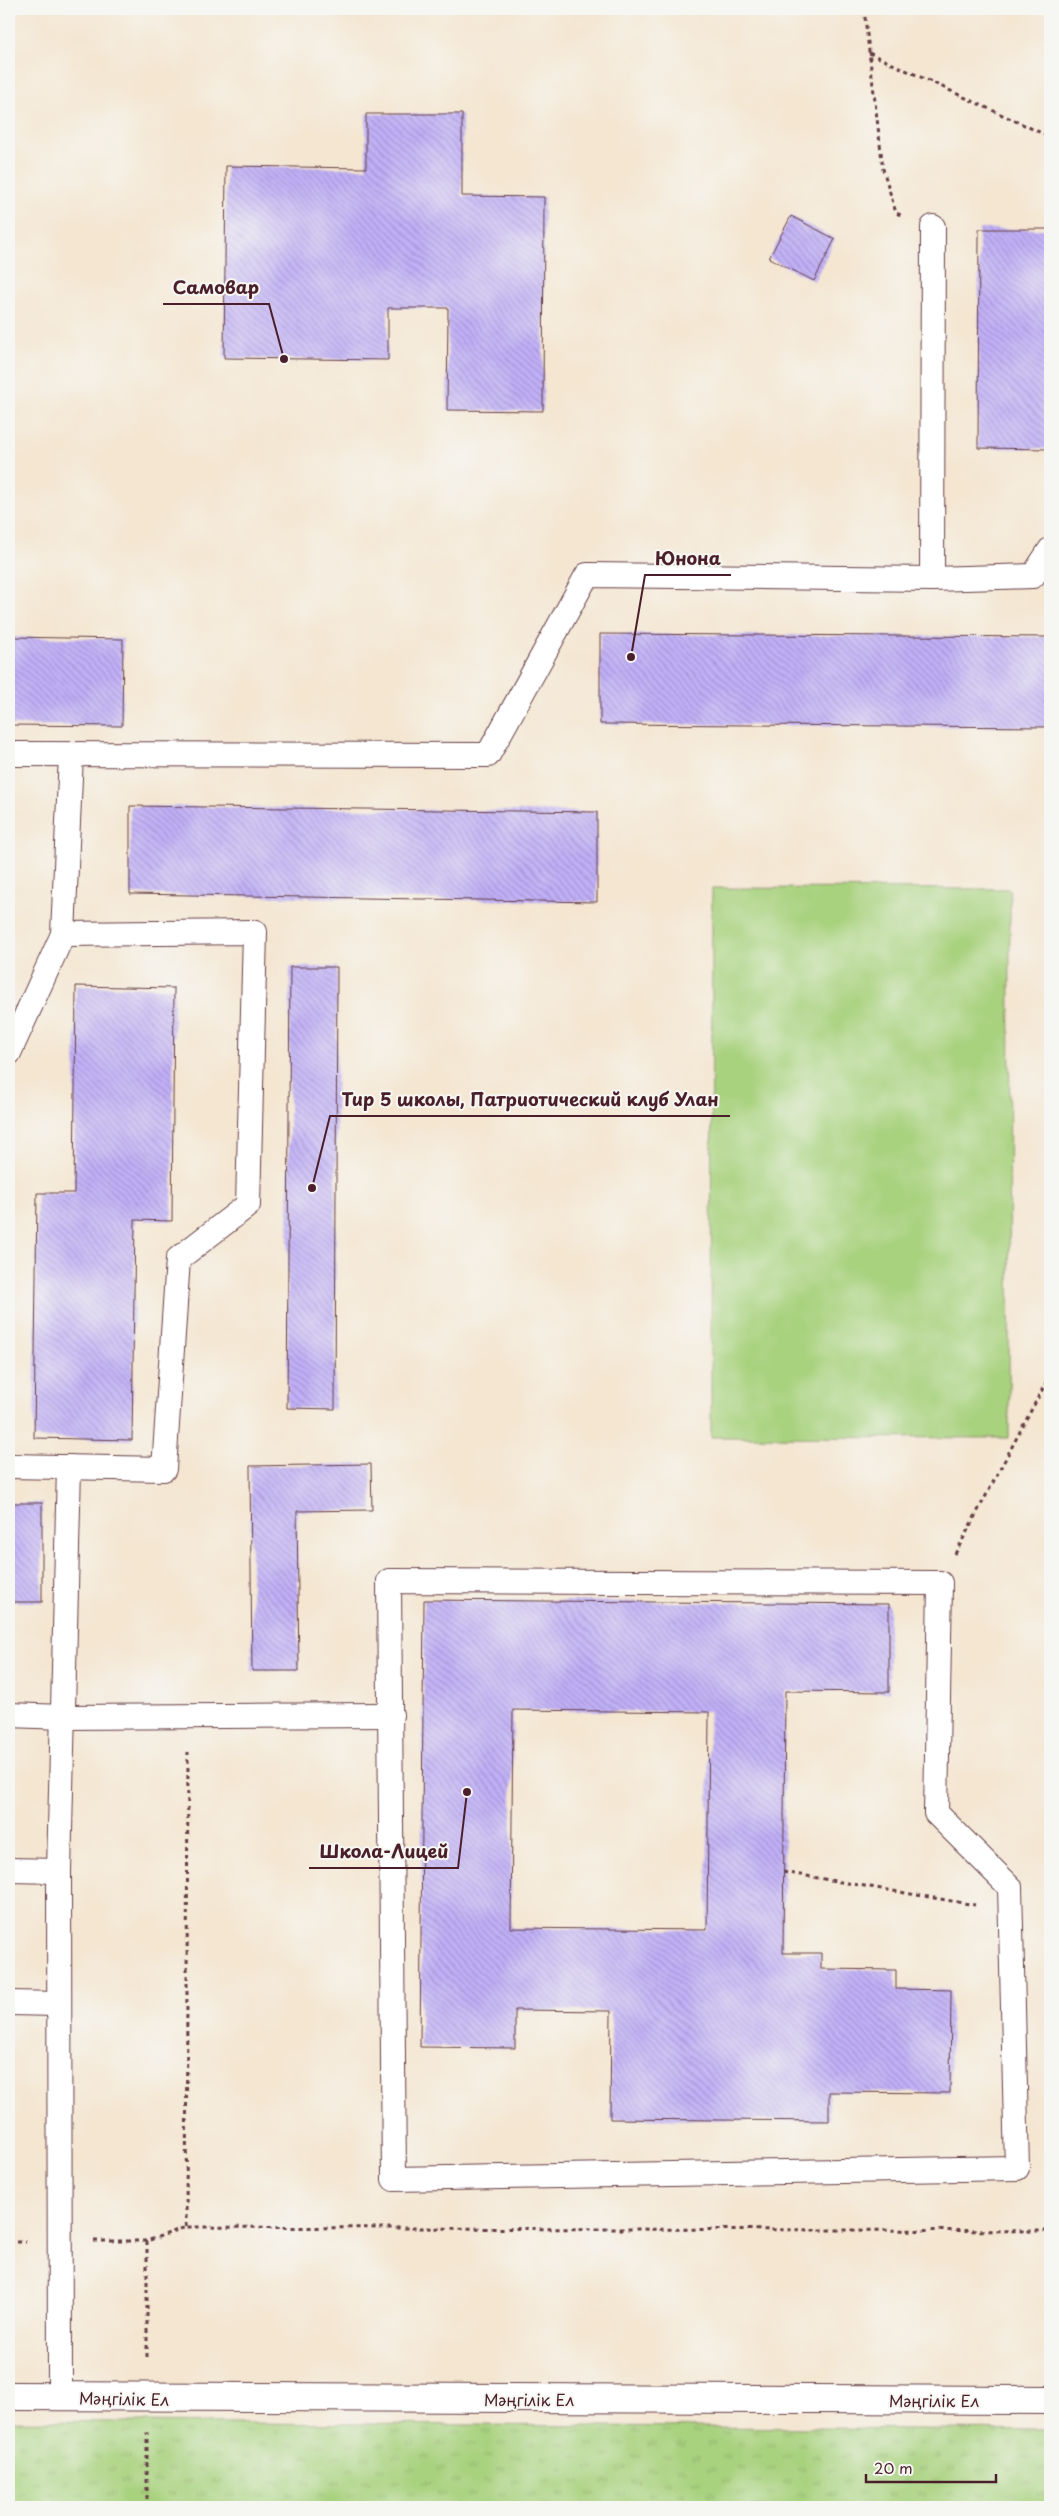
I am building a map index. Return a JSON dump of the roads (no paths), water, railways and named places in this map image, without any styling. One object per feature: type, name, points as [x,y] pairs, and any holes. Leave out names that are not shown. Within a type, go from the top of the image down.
[{"type":"street","name":"Мәңгілік Ел","points":[[9,2396],[1050,2400]]},
{"type":"lane","points":[[932,579],[933,227]]},
{"type":"lane","points":[[9,754],[488,755],[586,576],[932,579],[1033,576],[1050,550]]},
{"type":"lane","points":[[9,1053],[63,934],[71,755]]},
{"type":"lane","points":[[9,1466],[164,1469],[178,1260],[248,1205],[255,932],[63,934]]},
{"type":"lane","points":[[60,2397],[58,2242],[59,1871],[69,1467]]},
{"type":"lane","points":[[389,1581],[940,1583],[936,1813],[1010,1887],[1017,2168],[394,2179],[391,1715],[389,1581]]},
{"type":"lane","points":[[9,1715],[63,1717],[391,1715]]},
{"type":"lane","points":[[9,1870],[59,1871]]},
{"type":"lane","points":[[9,2003],[59,2004]]},
{"type":"place","name":"Самовар","points":[[284,359]]},
{"type":"place","name":"Юнона","points":[[631,657]]},
{"type":"place","name":"Тир 5 школы, Патриотический клуб Улан","points":[[312,1188]]},
{"type":"place","name":"Школа-Лицей","points":[[467,1792]]}]
